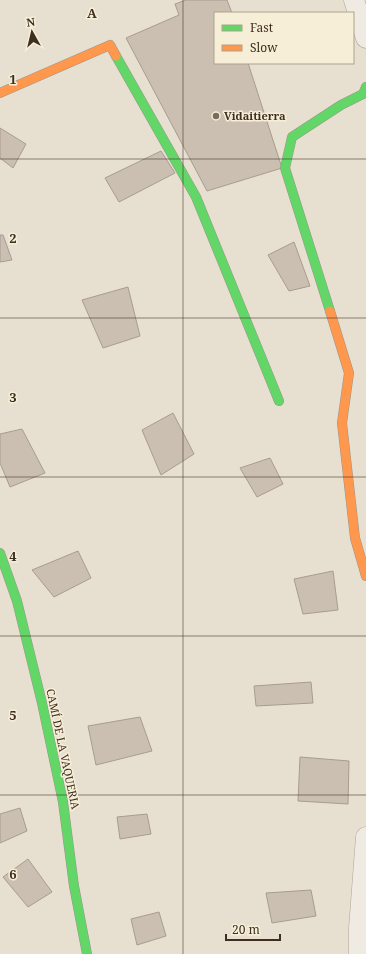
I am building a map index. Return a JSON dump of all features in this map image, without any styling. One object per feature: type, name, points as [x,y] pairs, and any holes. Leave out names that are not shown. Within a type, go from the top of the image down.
[{"type":"street","points":[[354,0],[366,38]]},
{"type":"street","points":[[0,93],[110,45],[196,197],[279,401]]},
{"type":"street","points":[[366,87],[363,94],[341,105],[292,137],[286,168],[349,373],[342,423],[355,538],[366,576]]},
{"type":"street","name":"CAMÍ DE LA VAQUERIA","points":[[0,553],[17,601],[63,802],[74,886],[87,954]]},
{"type":"street","points":[[359,954],[358,928],[366,837]]},
{"type":"building","name":"Vidaitierra","points":[[186,0],[227,0],[232,12],[214,12],[214,64],[248,64],[282,168],[207,191],[126,38],[179,15],[175,4]]},
{"type":"building","points":[[0,128],[26,144],[13,168],[0,158]]},
{"type":"building","points":[[161,151],[175,173],[119,202],[105,178]]},
{"type":"building","points":[[0,235],[3,235],[12,260],[0,262]]},
{"type":"building","points":[[294,242],[310,286],[289,291],[268,255]]},
{"type":"building","points":[[128,287],[140,336],[103,348],[82,300]]},
{"type":"building","points":[[173,413],[194,454],[161,475],[142,430]]},
{"type":"building","points":[[22,429],[45,473],[10,487],[0,463],[0,434]]},
{"type":"building","points":[[270,458],[283,484],[257,497],[240,468]]},
{"type":"building","points":[[78,551],[91,578],[54,597],[32,570]]},
{"type":"building","points":[[333,571],[338,610],[303,614],[294,579]]},
{"type":"building","points":[[311,682],[313,703],[256,706],[254,686]]},
{"type":"building","points":[[140,717],[152,751],[96,765],[88,726]]},
{"type":"building","points":[[300,757],[349,761],[348,804],[298,801]]},
{"type":"building","points":[[20,808],[27,831],[0,843],[0,814]]},
{"type":"building","points":[[147,814],[151,834],[120,839],[117,817]]},
{"type":"building","points":[[28,859],[52,892],[28,907],[3,877]]},
{"type":"building","points":[[311,890],[316,916],[272,923],[266,893]]},
{"type":"building","points":[[159,912],[166,936],[137,945],[131,919]]},
{"type":"traffic: fast","points":[[116,56],[196,197],[279,401]]},
{"type":"traffic: fast","points":[[330,311],[285,168],[292,137],[341,105],[363,94],[366,87]]},
{"type":"traffic: fast","points":[[0,553],[17,601],[42,703],[63,802],[74,886],[87,954]]},
{"type":"traffic: slow","points":[[0,93],[110,45],[116,56]]},
{"type":"traffic: slow","points":[[330,311],[349,373],[342,423],[355,538],[366,576]]},
{"type":"place","name":"Vidaitierra","points":[[216,116]]}]
